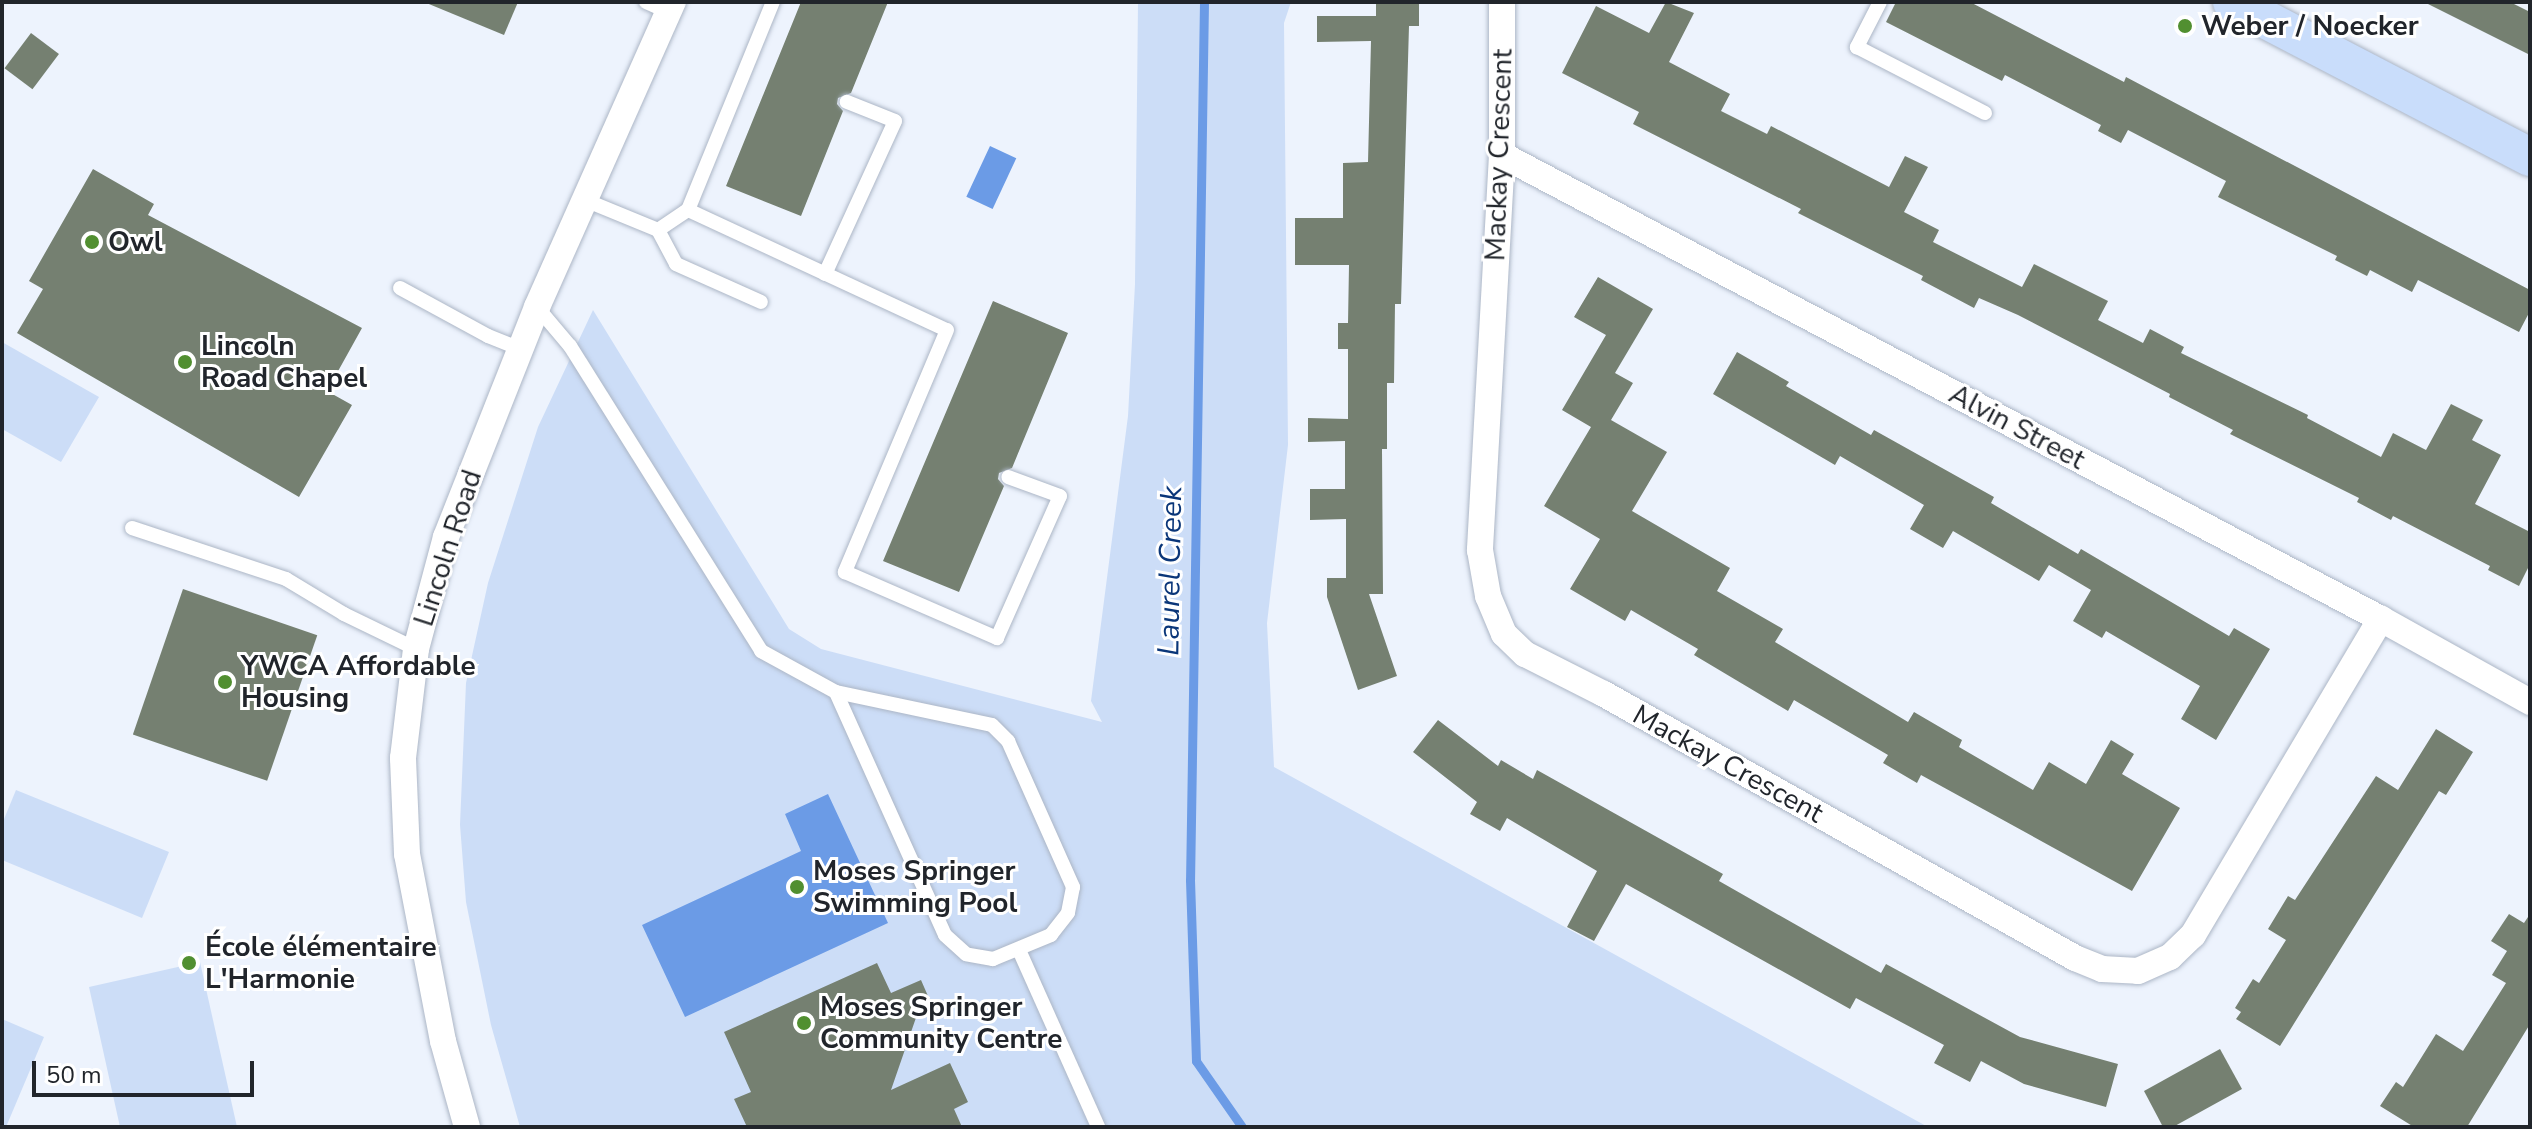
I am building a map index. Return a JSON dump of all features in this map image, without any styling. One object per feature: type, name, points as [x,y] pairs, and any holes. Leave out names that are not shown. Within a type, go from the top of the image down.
[{"type":"main road","points":[[2232,2],[2530,157]]},
{"type":"street","name":"Mackay Crescent","points":[[1502,2],[1502,155],[1480,550],[1488,596],[1504,634],[1525,654],[1604,694],[2075,958],[2102,969],[2138,971],[2170,957],[2193,935],[2381,619]]},
{"type":"street","name":"Lincoln Road","points":[[467,1127],[443,1041],[407,854],[403,758],[416,649],[446,537],[662,5]]},
{"type":"street","name":"Alvin Street","points":[[1502,155],[2381,619],[2530,702]]},
{"type":"lane","points":[[658,230],[688,210],[773,2]]},
{"type":"lane","points":[[1880,2],[1857,47],[1985,113]]},
{"type":"lane","points":[[825,274],[895,121],[847,102]]},
{"type":"lane","points":[[585,200],[658,230],[676,264],[761,302]]},
{"type":"lane","points":[[688,210],[947,330],[845,572],[997,638],[1060,496],[1008,477]]},
{"type":"lane","points":[[400,288],[488,336],[521,349]]},
{"type":"lane","points":[[537,307],[570,346],[761,651],[836,692],[992,725],[1008,741],[1073,887],[1068,913],[1051,935],[993,959],[966,954],[945,935],[836,692]]},
{"type":"lane","points":[[132,528],[286,579],[344,614],[416,649]]},
{"type":"lane","points":[[1019,950],[1098,1127]]},
{"type":"shaded area","points":[[1138,2],[1291,2],[1284,23],[1288,445],[1267,623],[1274,767],[1928,1127],[520,1127],[491,1025],[466,902],[460,825],[466,683],[488,583],[538,427],[593,310],[789,629],[821,649],[1102,722],[1091,701],[1128,416],[1135,284]]},
{"type":"shaded area","points":[[2,342],[99,397],[61,462],[2,429]]},
{"type":"shaded area","points":[[16,790],[169,852],[142,918],[2,860],[2,824]]},
{"type":"shaded area","points":[[200,962],[237,1127],[120,1127],[89,987]]},
{"type":"shaded area","points":[[2,1019],[44,1037],[6,1127],[2,1127]]},
{"type":"water","points":[[990,146],[1016,158],[993,209],[966,197]]},
{"type":"water","name":"Moses Springer Swimming Pool","points":[[828,794],[888,923],[685,1017],[642,925],[801,851],[785,814]]},
{"type":"building","points":[[424,2],[518,2],[504,35]]},
{"type":"building","points":[[801,2],[888,2],[851,93],[838,98],[837,104],[843,111],[801,216],[726,186]]},
{"type":"building","points":[[1376,2],[1419,2],[1419,26],[1409,26],[1401,304],[1395,304],[1394,383],[1387,383],[1387,449],[1382,449],[1383,594],[1369,594],[1397,676],[1358,690],[1327,597],[1327,578],[1346,578],[1346,519],[1310,520],[1310,489],[1345,489],[1345,441],[1308,442],[1308,418],[1348,419],[1348,349],[1338,349],[1338,323],[1348,323],[1349,265],[1295,265],[1295,218],[1343,218],[1343,163],[1368,162],[1371,41],[1317,42],[1317,16],[1376,16]]},
{"type":"building","points":[[1666,2],[1694,13],[1669,62],[1730,94],[1721,111],[1767,134],[1771,126],[1889,187],[1905,156],[1928,167],[1904,212],[1939,230],[1933,242],[2022,287],[2034,264],[2108,301],[2098,320],[2143,343],[2150,329],[2184,347],[2181,353],[2308,415],[2307,418],[2381,457],[2393,433],[2426,450],[2451,404],[2483,420],[2472,440],[2501,455],[2475,504],[2530,532],[2530,564],[2519,586],[2488,570],[2490,566],[2393,516],[2391,520],[2357,502],[2359,498],[2230,434],[2233,430],[2169,397],[2170,394],[2018,315],[1979,298],[1974,308],[1921,280],[1923,276],[1798,213],[1801,209],[1633,124],[1639,112],[1562,73],[1596,6],[1649,33]]},
{"type":"building","points":[[1896,2],[1970,2],[2124,82],[2126,77],[2530,290],[2530,311],[2519,332],[2418,280],[2412,292],[2370,270],[2367,276],[2335,260],[2337,256],[2218,197],[2226,181],[2128,130],[2121,143],[2098,131],[2101,125],[2005,75],[2002,81],[1886,22]]},
{"type":"building","points":[[2424,2],[2510,2],[2530,12],[2530,55]]},
{"type":"building","points":[[31,33],[59,54],[32,89],[5,68]]},
{"type":"building","name":"Lincoln Road Chapel","points":[[93,169],[154,204],[148,215],[362,328],[327,391],[352,405],[299,497],[17,333],[43,289],[29,281]]},
{"type":"building","points":[[1598,277],[1653,309],[1615,373],[1633,383],[1611,420],[1667,452],[1632,511],[1730,568],[1717,591],[1783,629],[1775,642],[1908,722],[1914,712],[1962,740],[1959,747],[2033,790],[2049,762],[2086,784],[2111,740],[2134,754],[2122,774],[2180,808],[2132,891],[1921,775],[1917,783],[1883,763],[1888,755],[1794,700],[1788,711],[1694,655],[1698,649],[1631,610],[1625,621],[1570,589],[1600,539],[1544,506],[1591,427],[1562,410],[1606,335],[1574,317]]},
{"type":"building","points":[[993,301],[1068,333],[1012,468],[999,473],[998,479],[1004,486],[959,592],[883,561]]},
{"type":"building","points":[[1737,352],[1789,382],[1786,386],[1871,435],[1874,430],[1994,497],[1991,503],[2078,554],[2081,549],[2229,636],[2234,628],[2270,649],[2216,740],[2181,719],[2200,686],[2106,631],[2102,638],[2073,621],[2091,590],[2049,565],[2039,581],[1953,531],[1943,548],[1910,529],[1924,505],[1840,456],[1835,465],[1713,394]]},
{"type":"building","name":"YWCA Affordable Housing","points":[[183,589],[317,635],[267,781],[133,735]]},
{"type":"building","points":[[1438,720],[1498,766],[1501,760],[1533,779],[1537,770],[1723,874],[1719,881],[1881,973],[1886,964],[2020,1037],[2118,1064],[2106,1107],[2024,1084],[1981,1061],[1970,1082],[1934,1063],[1944,1045],[1856,998],[1850,1009],[1626,884],[1594,941],[1567,927],[1597,871],[1507,818],[1500,831],[1470,814],[1477,802],[1413,752]]},
{"type":"building","points":[[2436,729],[2473,752],[2446,795],[2439,791],[2280,1046],[2236,1019],[2241,1012],[2235,1008],[2253,979],[2259,983],[2286,940],[2268,929],[2288,896],[2295,900],[2376,776],[2398,790]]},
{"type":"building","points":[[2509,914],[2524,923],[2530,914],[2530,1024],[2467,1127],[2414,1127],[2380,1106],[2396,1082],[2403,1087],[2436,1034],[2463,1051],[2506,983],[2492,975],[2507,951],[2491,941]]},
{"type":"building","points":[[877,963],[891,993],[921,980],[931,1003],[919,1009],[891,1090],[950,1063],[968,1102],[954,1109],[962,1127],[747,1127],[734,1099],[751,1092],[724,1032]]},
{"type":"building","points":[[2220,1049],[2242,1089],[2173,1127],[2163,1127],[2144,1091]]},
{"type":"waterway","name":"Laurel Creek","points":[[1204,2],[1190,880],[1196,1061],[1242,1127]]},
{"type":"place","name":"Weber / Noecker","points":[[2185,26]]},
{"type":"place","name":"Owl","points":[[92,242]]},
{"type":"place","name":"Lincoln Road Chapel","points":[[185,362]]},
{"type":"place","name":"YWCA Affordable Housing","points":[[225,682]]},
{"type":"place","name":"Moses Springer Swimming Pool","points":[[797,887]]},
{"type":"place","name":"École élémentaire L'Harmonie","points":[[189,963]]},
{"type":"place","name":"Moses Springer Community Centre","points":[[804,1023]]}]
